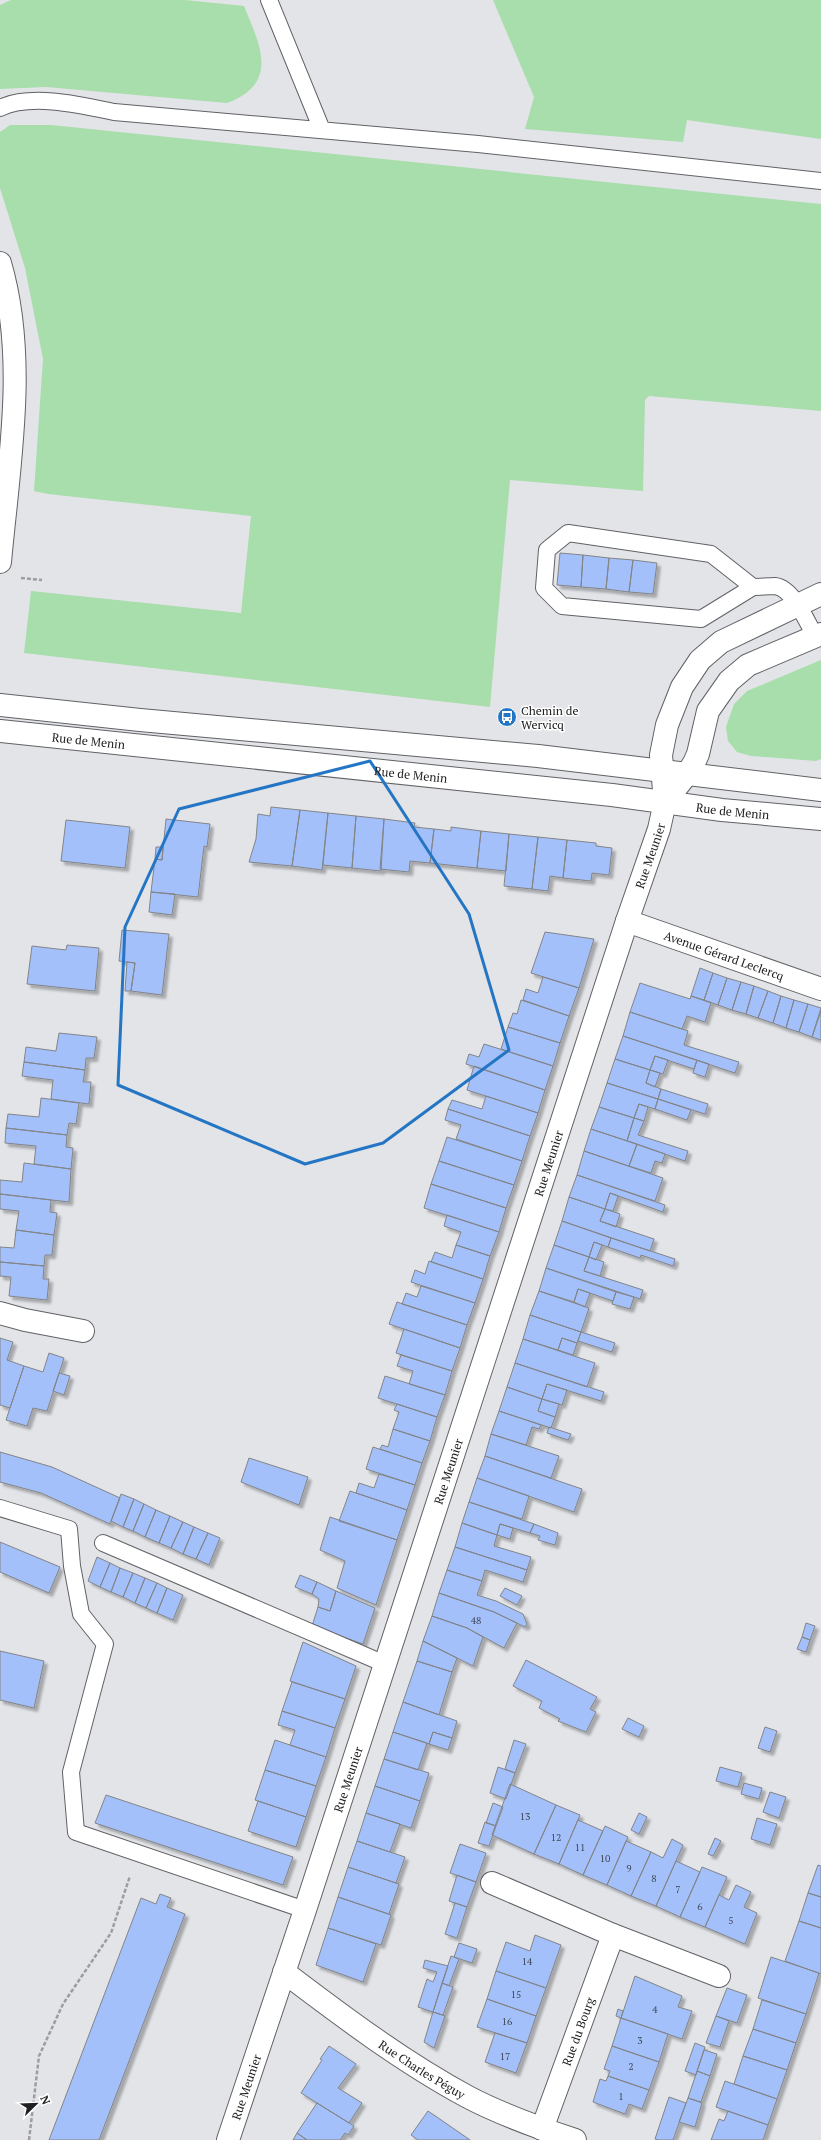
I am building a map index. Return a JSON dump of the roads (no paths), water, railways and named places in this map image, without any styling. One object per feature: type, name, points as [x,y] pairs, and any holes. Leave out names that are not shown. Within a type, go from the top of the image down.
[{"type":"street","points":[[0,262],[8,291],[15,358],[14,405],[0,562]]},
{"type":"street","points":[[665,802],[661,771],[664,740],[673,707],[682,687],[700,660],[721,642],[821,594]]},
{"type":"street","points":[[665,802],[687,774],[698,754],[708,711],[728,681],[748,665],[818,635]]},
{"type":"street","points":[[0,705],[140,720],[538,756],[821,790]]},
{"type":"street","name":"Rue de Menin","points":[[0,731],[665,802],[722,810],[821,819]]},
{"type":"street","name":"Rue Meunier","points":[[228,2140],[305,1910],[627,921],[659,829],[665,802]]},
{"type":"street","name":"Avenue Gérard Leclercq","points":[[627,921],[821,989]]},
{"type":"street","points":[[0,1313],[25,1320],[83,1331]]},
{"type":"street","points":[[492,1884],[613,1935],[719,1976]]},
{"type":"street","name":"Rue du Bourg","points":[[542,2129],[613,1935]]},
{"type":"street","name":"Rue Charles Péguy","points":[[284,1972],[353,2022],[442,2082],[469,2097],[542,2129],[575,2140]]},
{"type":"lane","points":[[268,0],[322,130]]},
{"type":"lane","points":[[0,108],[29,101],[74,104],[114,112],[478,144],[821,181]]},
{"type":"lane","points":[[753,587],[711,554],[568,533],[547,550],[544,588],[562,606],[701,619],[753,587],[775,586],[786,591],[798,605],[818,635]]},
{"type":"lane","points":[[0,1508],[69,1529],[72,1566],[81,1614],[105,1644],[72,1772],[76,1832],[305,1910]]},
{"type":"lane","points":[[103,1543],[385,1664]]},
{"type":"place","name":"Chemin de Wervicq","points":[[507,717]]}]
